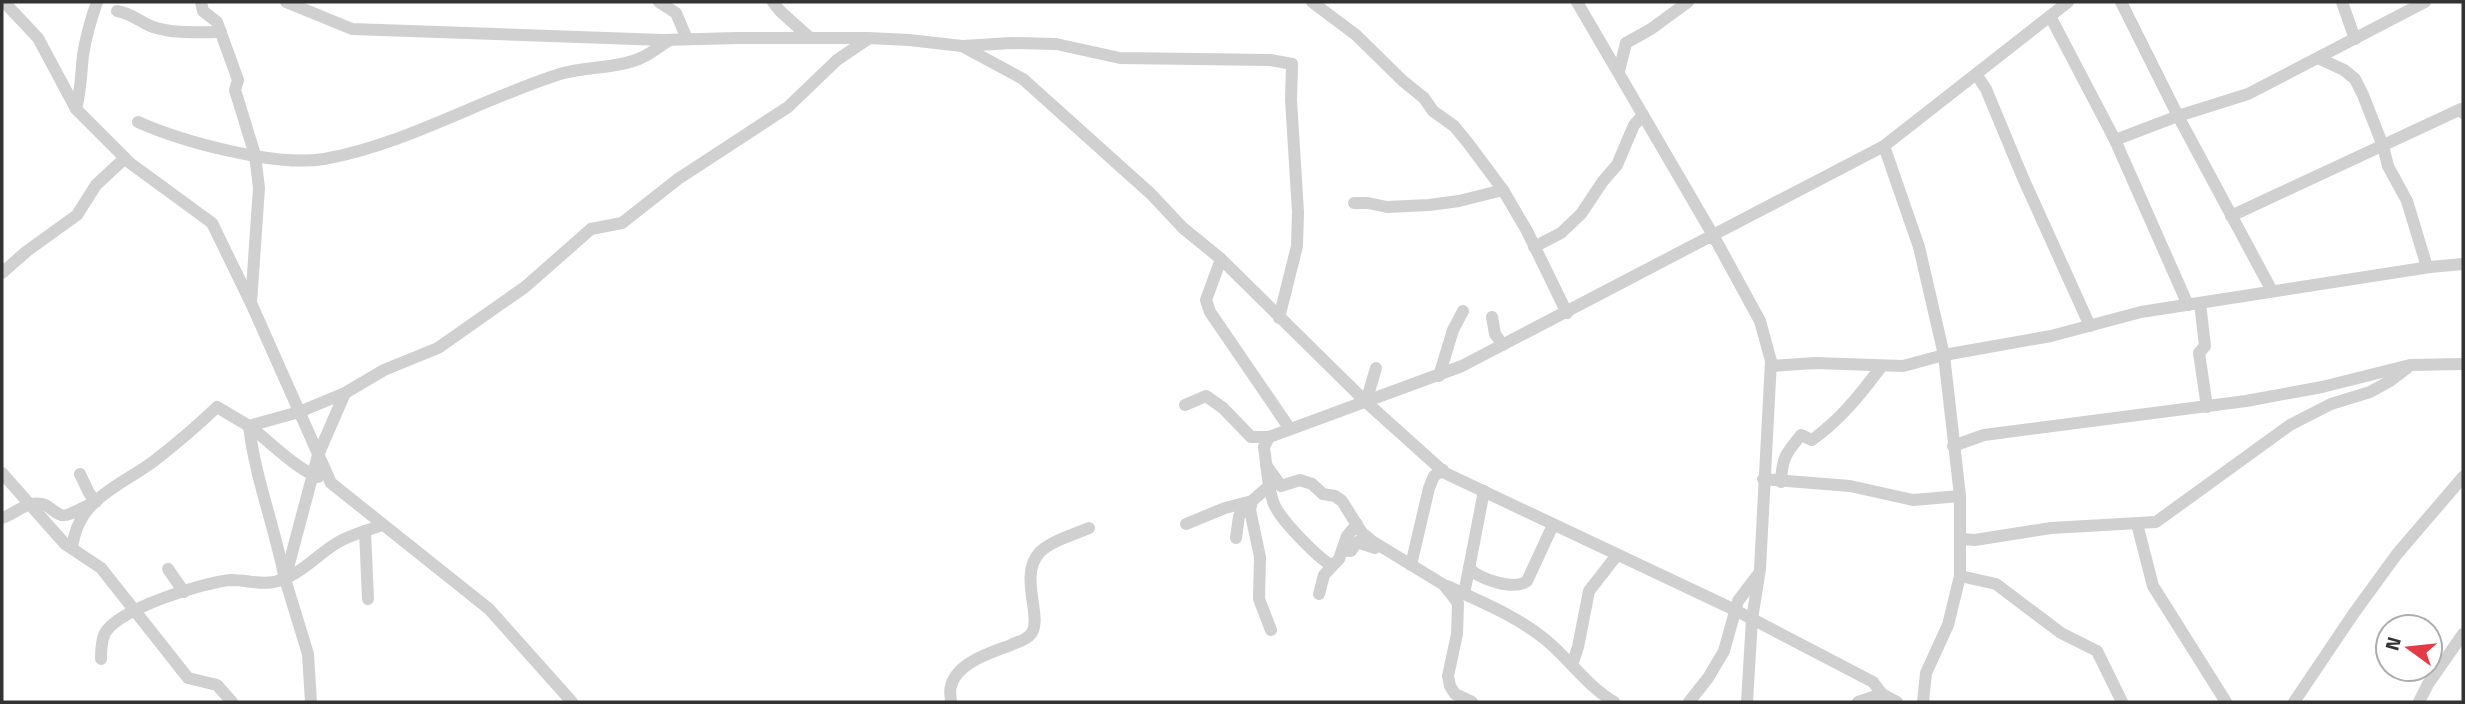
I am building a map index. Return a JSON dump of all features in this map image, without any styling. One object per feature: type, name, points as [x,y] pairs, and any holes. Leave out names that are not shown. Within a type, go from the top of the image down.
[{"type":"street","points":[[4,2],[38,38],[76,109],[125,158],[212,223],[251,303],[331,483]]},
{"type":"street","points":[[76,109],[82,89],[83,58],[89,25],[97,2]]},
{"type":"street","points":[[201,2],[203,11],[217,22],[221,32],[237,80],[235,90],[255,155],[259,188],[251,303]]},
{"type":"street","points":[[286,2],[352,29],[670,40],[868,38],[962,46],[1056,44],[1120,58],[1270,60],[1292,64],[1291,112],[1298,212],[1297,246],[1279,318]]},
{"type":"street","points":[[659,2],[676,13],[687,39]]},
{"type":"street","points":[[773,2],[810,38]]},
{"type":"street","points":[[1312,2],[1356,36],[1424,98],[1433,111],[1454,126],[1503,190],[1527,231],[1567,313]]},
{"type":"street","points":[[1577,2],[1760,321],[1771,366],[1760,569],[1752,619],[1747,702]]},
{"type":"street","points":[[1619,71],[1626,43],[1651,29],[1688,2]]},
{"type":"street","points":[[1185,405],[1206,396],[1223,408],[1251,437],[1269,437],[1439,376],[1567,313],[1884,146],[2068,2]]},
{"type":"street","points":[[2121,2],[2178,116],[2272,291]]},
{"type":"street","points":[[2342,2],[2355,38]]},
{"type":"street","points":[[2115,141],[2178,116],[2248,94],[2425,2]]},
{"type":"street","points":[[117,11],[126,12],[151,26],[174,32],[221,32]]},
{"type":"street","points":[[2050,16],[2115,141],[2194,304],[2205,346],[2199,353],[2207,407]]},
{"type":"street","points":[[249,426],[299,412],[345,393],[384,370],[439,348],[525,287],[591,229],[622,223],[678,179],[788,107],[837,60],[868,38]]},
{"type":"street","points":[[138,122],[185,139],[255,155],[281,159],[322,159],[393,140],[561,73],[642,58],[670,40]]},
{"type":"street","points":[[962,46],[1023,79],[1221,259],[1366,402],[1443,470],[1735,610],[1873,682],[1882,694],[1897,702]]},
{"type":"street","points":[[2318,58],[2333,64],[2355,79],[2383,146],[2388,166],[2407,201],[2427,267]]},
{"type":"street","points":[[1976,74],[1986,89],[2090,326]]},
{"type":"street","points":[[2231,216],[2463,110]]},
{"type":"street","points":[[1534,247],[1561,233],[1581,214],[1617,165],[1634,125],[1643,115]]},
{"type":"street","points":[[1884,146],[1919,247],[1944,355],[1959,496],[1959,576],[1948,625],[1926,673],[1923,702]]},
{"type":"street","points":[[2,273],[27,251],[77,215],[96,185],[125,158]]},
{"type":"street","points":[[1354,203],[1387,207],[1429,205],[1503,190]]},
{"type":"street","points":[[1221,259],[1206,300],[1210,312],[1290,429]]},
{"type":"street","points":[[1771,366],[1815,363],[1903,366],[1944,355],[2051,336],[2140,312],[2427,267],[2463,264]]},
{"type":"street","points":[[1439,376],[1453,330],[1463,311]]},
{"type":"street","points":[[1492,317],[1495,334],[1503,345]]},
{"type":"street","points":[[1953,446],[1984,435],[2207,407],[2322,387],[2410,365],[2463,364]]},
{"type":"street","points":[[1961,539],[1975,540],[2051,528],[2156,522],[2290,425],[2331,404],[2390,381],[2410,365]]},
{"type":"street","points":[[1781,482],[1785,454],[1801,435],[1812,440],[1835,424],[1881,367]]},
{"type":"street","points":[[1366,402],[1376,368]]},
{"type":"street","points":[[285,579],[318,455],[345,393]]},
{"type":"street","points":[[72,548],[77,523],[107,490],[186,436],[217,407],[268,440],[291,463],[331,483],[489,609],[572,702]]},
{"type":"street","points":[[249,426],[252,450],[285,579],[308,654],[311,702]]},
{"type":"street","points":[[1269,437],[1264,447],[1266,466],[1275,486],[1275,507],[1289,527],[1331,565]]},
{"type":"street","points":[[1410,565],[1429,488],[1434,476],[1443,470]]},
{"type":"street","points":[[2,472],[72,548],[101,568],[188,678],[217,685],[232,702]]},
{"type":"street","points":[[80,474],[96,502]]},
{"type":"street","points":[[2294,702],[2397,554],[2463,477]]},
{"type":"street","points":[[1236,538],[1239,516],[1252,501],[1275,486],[1300,480],[1312,484],[1322,494],[1335,496],[1342,501],[1362,533],[1410,565],[1464,594],[1494,606],[1544,638],[1602,695],[1614,702]]},
{"type":"street","points":[[1763,480],[1850,486],[1913,500],[1959,496]]},
{"type":"street","points":[[1464,594],[1484,491]]},
{"type":"street","points":[[1186,524],[1225,508],[1252,501]]},
{"type":"street","points":[[1252,501],[1250,510],[1261,557],[1259,599],[1271,630]]},
{"type":"street","points":[[2,518],[15,514],[29,504],[44,503],[61,515],[69,515],[96,502]]},
{"type":"street","points":[[1319,594],[1324,575],[1343,550],[1347,536],[1357,524]]},
{"type":"street","points":[[2137,524],[2153,586],[2226,702]]},
{"type":"street","points":[[101,659],[101,645],[105,633],[113,623],[135,608],[231,580],[262,584],[285,579],[341,541],[382,525]]},
{"type":"street","points":[[1469,568],[1475,574],[1510,586],[1520,586],[1527,581],[1553,525]]},
{"type":"street","points":[[950,702],[951,686],[959,670],[1029,637],[1034,629],[1030,587],[1031,570],[1038,554],[1048,546],[1089,528]]},
{"type":"street","points":[[365,531],[368,600]]},
{"type":"street","points":[[1343,550],[1351,551],[1357,542],[1376,548],[1382,546]]},
{"type":"street","points":[[1572,666],[1589,591],[1617,555]]},
{"type":"street","points":[[168,569],[184,592]]},
{"type":"street","points":[[1689,702],[1724,651],[1738,601],[1756,579],[1760,569]]},
{"type":"street","points":[[1959,576],[1997,584],[2061,633],[2096,651],[2122,702]]},
{"type":"street","points":[[1444,584],[1458,603],[1457,634],[1448,676],[1450,686],[1455,694],[1472,702]]},
{"type":"street","points":[[2419,702],[2428,684],[2462,638]]},
{"type":"street","points":[[1858,702],[1882,694]]}]
